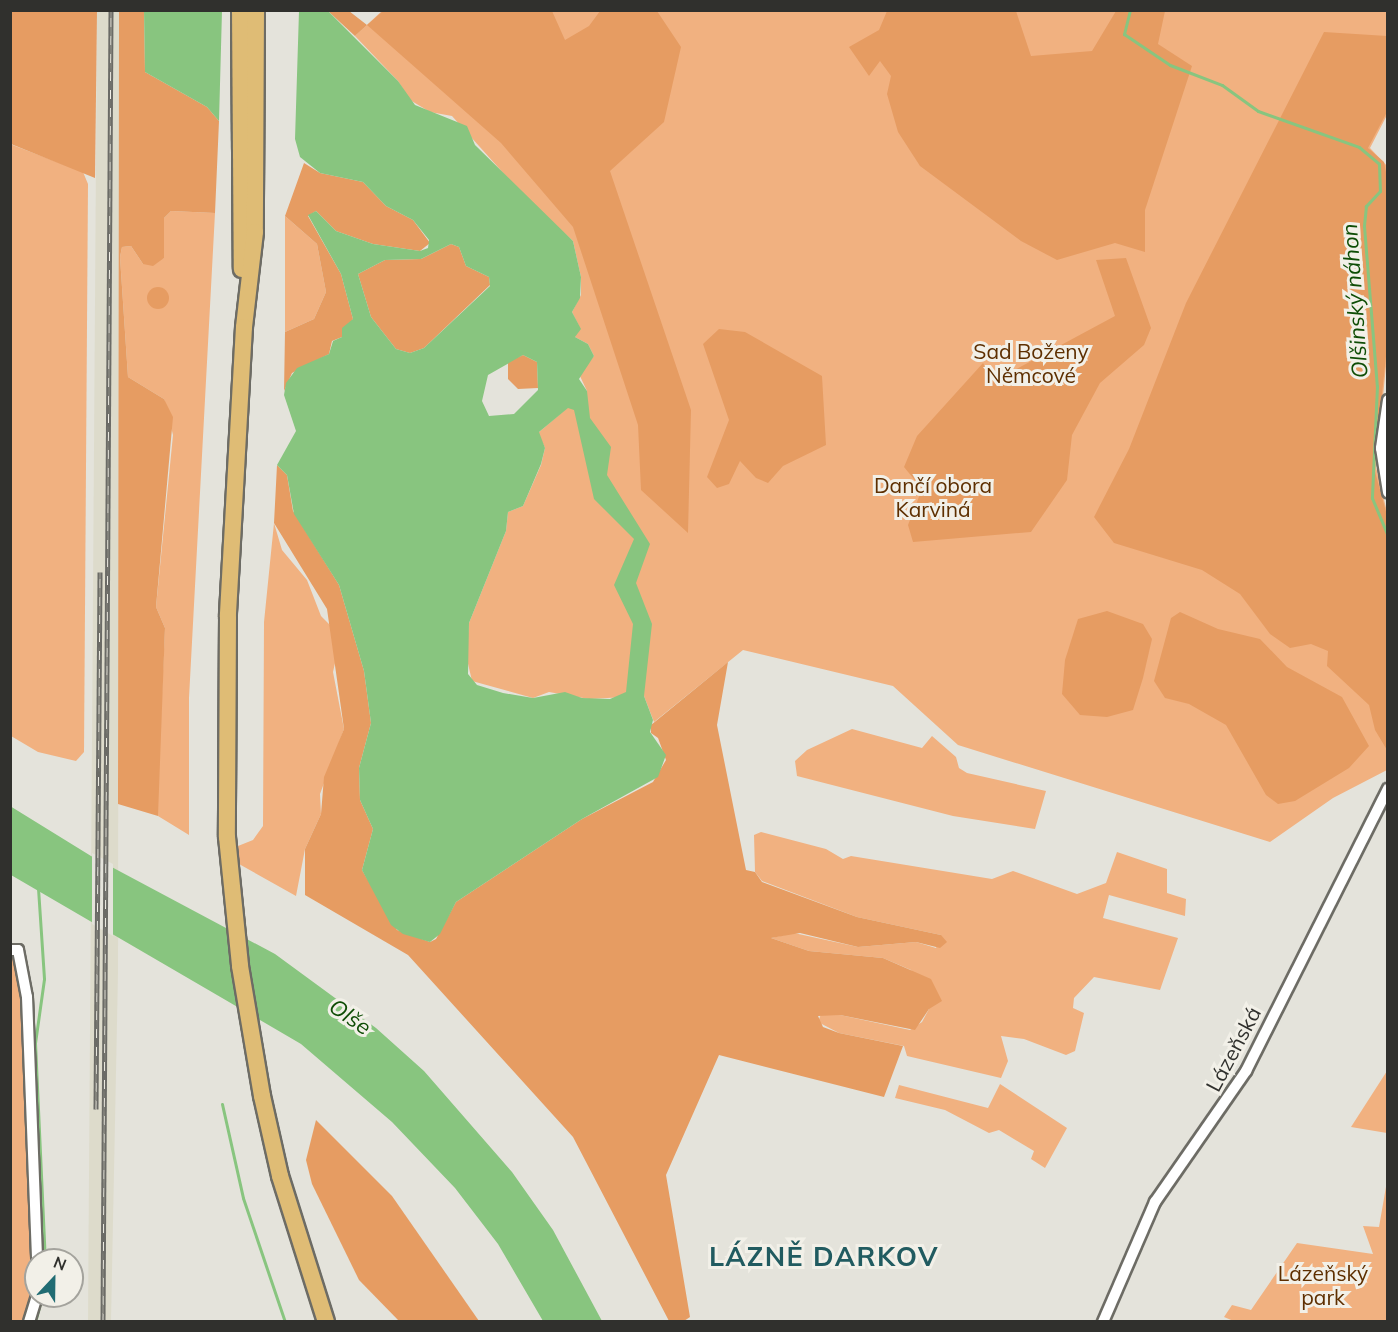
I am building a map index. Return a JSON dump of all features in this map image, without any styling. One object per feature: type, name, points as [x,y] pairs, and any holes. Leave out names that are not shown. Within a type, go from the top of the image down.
[{"type":"main road","points":[[240,10],[244,327]]},
{"type":"main road","points":[[258,10],[255,232],[244,327],[228,617],[227,837],[240,966],[262,1096],[280,1176],[326,1322]]},
{"type":"street","points":[[1388,400],[1381,448],[1388,492]]},
{"type":"street","name":"Lázeňská","points":[[1103,1322],[1155,1202],[1246,1071],[1388,789]]},
{"type":"street","points":[[14,950],[27,997],[37,1248]]},
{"type":"shaded area","points":[[119,10],[118,973],[111,1321],[88,1322],[97,11]]},
{"type":"green space","points":[[144,10],[145,72],[207,107],[219,121],[215,213],[171,211],[164,218],[164,258],[153,266],[143,264],[131,246],[122,247],[120,257],[128,377],[164,399],[173,417],[156,607],[165,628],[158,816],[118,804],[119,11]]},
{"type":"green space","name":"Sad Boženy Němcové","points":[[383,10],[1387,11],[1387,115],[1370,148],[1388,167],[1387,356],[1376,467],[1388,516],[1387,770],[1333,798],[1270,842],[958,745],[893,686],[743,650],[654,722],[644,696],[589,699],[549,692],[533,698],[472,681],[466,655],[469,623],[506,531],[508,512],[523,506],[541,465],[545,448],[538,433],[587,391],[579,374],[594,356],[588,344],[575,337],[579,326],[572,312],[581,295],[581,277],[573,241],[524,196],[452,116],[430,112],[410,100],[398,81],[355,36]]},
{"type":"green space","points":[[10,11],[97,11],[95,178],[11,144]]},
{"type":"green space","points":[[328,11],[349,11],[367,25],[355,36]]},
{"type":"green space","points":[[383,11],[552,11],[565,40],[589,26],[600,11],[657,11],[681,47],[664,122],[610,171],[691,410],[688,533],[641,490],[638,425],[573,227],[501,143],[367,25]]},
{"type":"green space","points":[[887,11],[1016,11],[1031,56],[1092,51],[1116,11],[1165,11],[1158,44],[1192,66],[1145,210],[1145,252],[1115,243],[1057,260],[1021,241],[920,166],[898,132],[887,94],[891,76],[880,61],[869,76],[849,47],[879,30]]},
{"type":"green space","points":[[1324,32],[1387,36],[1387,112],[1368,148],[1384,162],[1388,182],[1388,338],[1374,468],[1388,519],[1387,750],[1375,730],[1369,705],[1327,666],[1328,651],[1311,644],[1290,648],[1270,634],[1240,594],[1202,570],[1114,543],[1094,517],[1129,449],[1186,303]]},
{"type":"green space","points":[[10,144],[83,172],[88,184],[84,752],[76,761],[38,752],[11,736]]},
{"type":"green space","points":[[304,163],[320,173],[363,182],[386,206],[413,220],[430,243],[420,251],[373,244],[336,231],[316,211],[308,216],[341,274],[353,319],[342,337],[332,341],[329,354],[292,373],[284,391],[285,332],[314,319],[326,292],[317,244],[285,216]]},
{"type":"green space","points":[[171,211],[215,213],[189,698],[189,835],[158,816],[157,801],[165,628],[156,607],[173,435],[164,399],[128,377],[120,257],[122,247],[131,246],[143,264],[164,258],[164,218]]},
{"type":"green space","points":[[285,216],[317,244],[326,292],[314,319],[285,332]]},
{"type":"green space","points":[[451,244],[459,247],[466,266],[489,277],[490,285],[424,348],[410,353],[396,349],[371,317],[358,274],[385,260],[421,259]]},
{"type":"green space","name":"Dančí obora Karviná","points":[[1126,258],[1151,328],[1144,345],[1100,383],[1072,435],[1067,480],[1031,532],[913,542],[908,525],[922,489],[904,467],[917,436],[983,363],[994,381],[1115,316],[1096,260]]},
{"type":"green space","points":[[158,287],[166,290],[169,298],[166,306],[158,309],[150,306],[147,298],[150,290]]},
{"type":"green space","points":[[719,329],[745,332],[822,376],[826,445],[783,466],[768,483],[756,478],[740,461],[729,484],[717,488],[707,477],[729,420],[703,344]]},
{"type":"green space","points":[[523,355],[537,362],[538,388],[518,389],[508,379],[508,362]]},
{"type":"green space","points":[[277,465],[287,475],[293,511],[339,585],[364,671],[371,723],[359,768],[360,800],[373,829],[362,870],[397,930],[430,942],[436,939],[456,902],[582,819],[653,782],[666,760],[658,738],[651,733],[651,725],[728,662],[717,725],[746,870],[755,872],[762,882],[857,917],[941,935],[947,942],[940,948],[916,942],[858,947],[800,933],[771,938],[809,951],[883,958],[931,979],[942,1001],[929,1009],[915,1030],[840,1015],[818,1016],[823,1027],[839,1033],[903,1046],[884,1097],[719,1055],[666,1175],[690,1317],[684,1321],[669,1321],[573,1137],[408,955],[305,895],[305,849],[321,814],[324,777],[344,729],[327,609],[274,523]]},
{"type":"green space","points":[[274,523],[282,550],[307,580],[321,616],[332,627],[337,654],[333,672],[344,729],[320,794],[321,814],[305,849],[296,896],[239,864],[238,846],[253,840],[263,826],[264,622]]},
{"type":"green space","points":[[1107,611],[1143,624],[1152,639],[1143,678],[1133,710],[1107,717],[1080,715],[1062,694],[1065,660],[1078,619]]},
{"type":"green space","points":[[1180,612],[1218,629],[1260,639],[1287,667],[1342,697],[1369,746],[1349,768],[1295,801],[1278,804],[1266,795],[1226,725],[1189,704],[1165,698],[1154,681],[1171,618]]},
{"type":"green space","points":[[852,729],[922,748],[932,736],[956,757],[959,768],[967,773],[1046,791],[1035,829],[953,816],[797,776],[795,761],[807,750]]},
{"type":"green space","points":[[761,832],[826,849],[843,859],[851,856],[992,879],[1013,871],[1077,894],[1106,883],[1117,852],[1167,869],[1167,893],[1186,899],[1185,916],[1109,895],[1103,918],[1178,938],[1160,990],[1094,977],[1074,998],[1073,1008],[1084,1013],[1075,1051],[1066,1055],[1024,1039],[1001,1036],[1008,1061],[1001,1078],[907,1056],[904,1046],[839,1033],[818,1022],[821,1014],[840,1015],[910,1030],[922,1022],[929,1009],[911,970],[883,958],[809,951],[771,938],[794,933],[858,947],[916,942],[936,948],[941,935],[857,917],[762,881],[755,872],[754,835]]},
{"type":"green space","points":[[10,950],[18,950],[27,997],[36,1248],[24,1248],[24,1308],[33,1308],[29,1321],[11,1321]]},
{"type":"green space","points":[[1387,1071],[1387,1133],[1351,1127]]},
{"type":"green space","points":[[1000,1084],[1067,1128],[1045,1168],[1031,1159],[1034,1151],[999,1130],[989,1133],[945,1110],[895,1098],[899,1085],[988,1108]]},
{"type":"green space","points":[[316,1120],[392,1196],[479,1321],[399,1321],[359,1280],[312,1184],[306,1160]]},
{"type":"green space","name":"Lázeňský park","points":[[1387,1181],[1387,1321],[1236,1322],[1224,1317],[1232,1305],[1251,1310],[1297,1243],[1373,1254],[1363,1226],[1379,1227]]},
{"type":"water","points":[[144,11],[222,11],[219,121],[207,107],[145,72]]},
{"type":"water","points":[[299,11],[328,11],[398,81],[415,105],[467,126],[475,145],[573,241],[581,277],[580,298],[572,312],[581,329],[575,337],[588,344],[594,356],[579,379],[587,391],[590,418],[611,447],[607,475],[650,544],[636,583],[652,624],[644,696],[653,720],[650,732],[666,755],[658,777],[582,819],[456,902],[440,934],[430,942],[403,934],[391,925],[362,870],[373,829],[360,800],[359,768],[371,723],[364,671],[339,585],[294,514],[287,475],[277,465],[296,431],[284,395],[286,383],[297,368],[329,354],[333,341],[342,337],[342,328],[353,319],[341,274],[308,215],[316,211],[336,231],[373,244],[420,251],[428,248],[429,240],[413,220],[386,206],[363,182],[320,173],[300,157],[295,139]],"holes":[[[451,244],[459,247],[466,266],[489,277],[490,286],[424,348],[410,353],[396,349],[371,317],[358,274],[385,260],[421,259]],[[523,355],[537,362],[538,390],[514,414],[489,416],[482,401],[488,375]],[[568,408],[574,410],[594,499],[634,539],[614,585],[633,624],[626,692],[610,699],[582,698],[565,692],[533,698],[503,693],[477,685],[468,674],[469,623],[506,531],[508,512],[523,506],[541,464],[545,448],[539,432]]]},
{"type":"water","name":"Olše","points":[[10,806],[91,856],[275,954],[376,1028],[424,1071],[512,1172],[553,1230],[602,1321],[543,1321],[498,1244],[455,1188],[392,1122],[301,1044],[11,875]]},
{"type":"pier","points":[[92,853],[113,864],[113,936],[92,924]]},
{"type":"waterway","name":"Olšinský náhon","points":[[1130,10],[1124,34],[1170,65],[1222,85],[1258,111],[1359,147],[1379,164],[1380,191],[1366,206],[1364,226],[1377,386],[1372,498],[1388,536]]},
{"type":"waterway","points":[[38,888],[44,979],[35,1043],[44,1248]]},
{"type":"waterway","points":[[222,1104],[243,1198],[285,1322]]},
{"type":"waterway","points":[[35,1322],[39,1308]]},
{"type":"railway","points":[[103,1322],[111,10]]},
{"type":"railway","points":[[96,1109],[100,572]]},
{"type":"district","name":"LÁZNĚ DARKOV","points":[[824,1257]]}]
